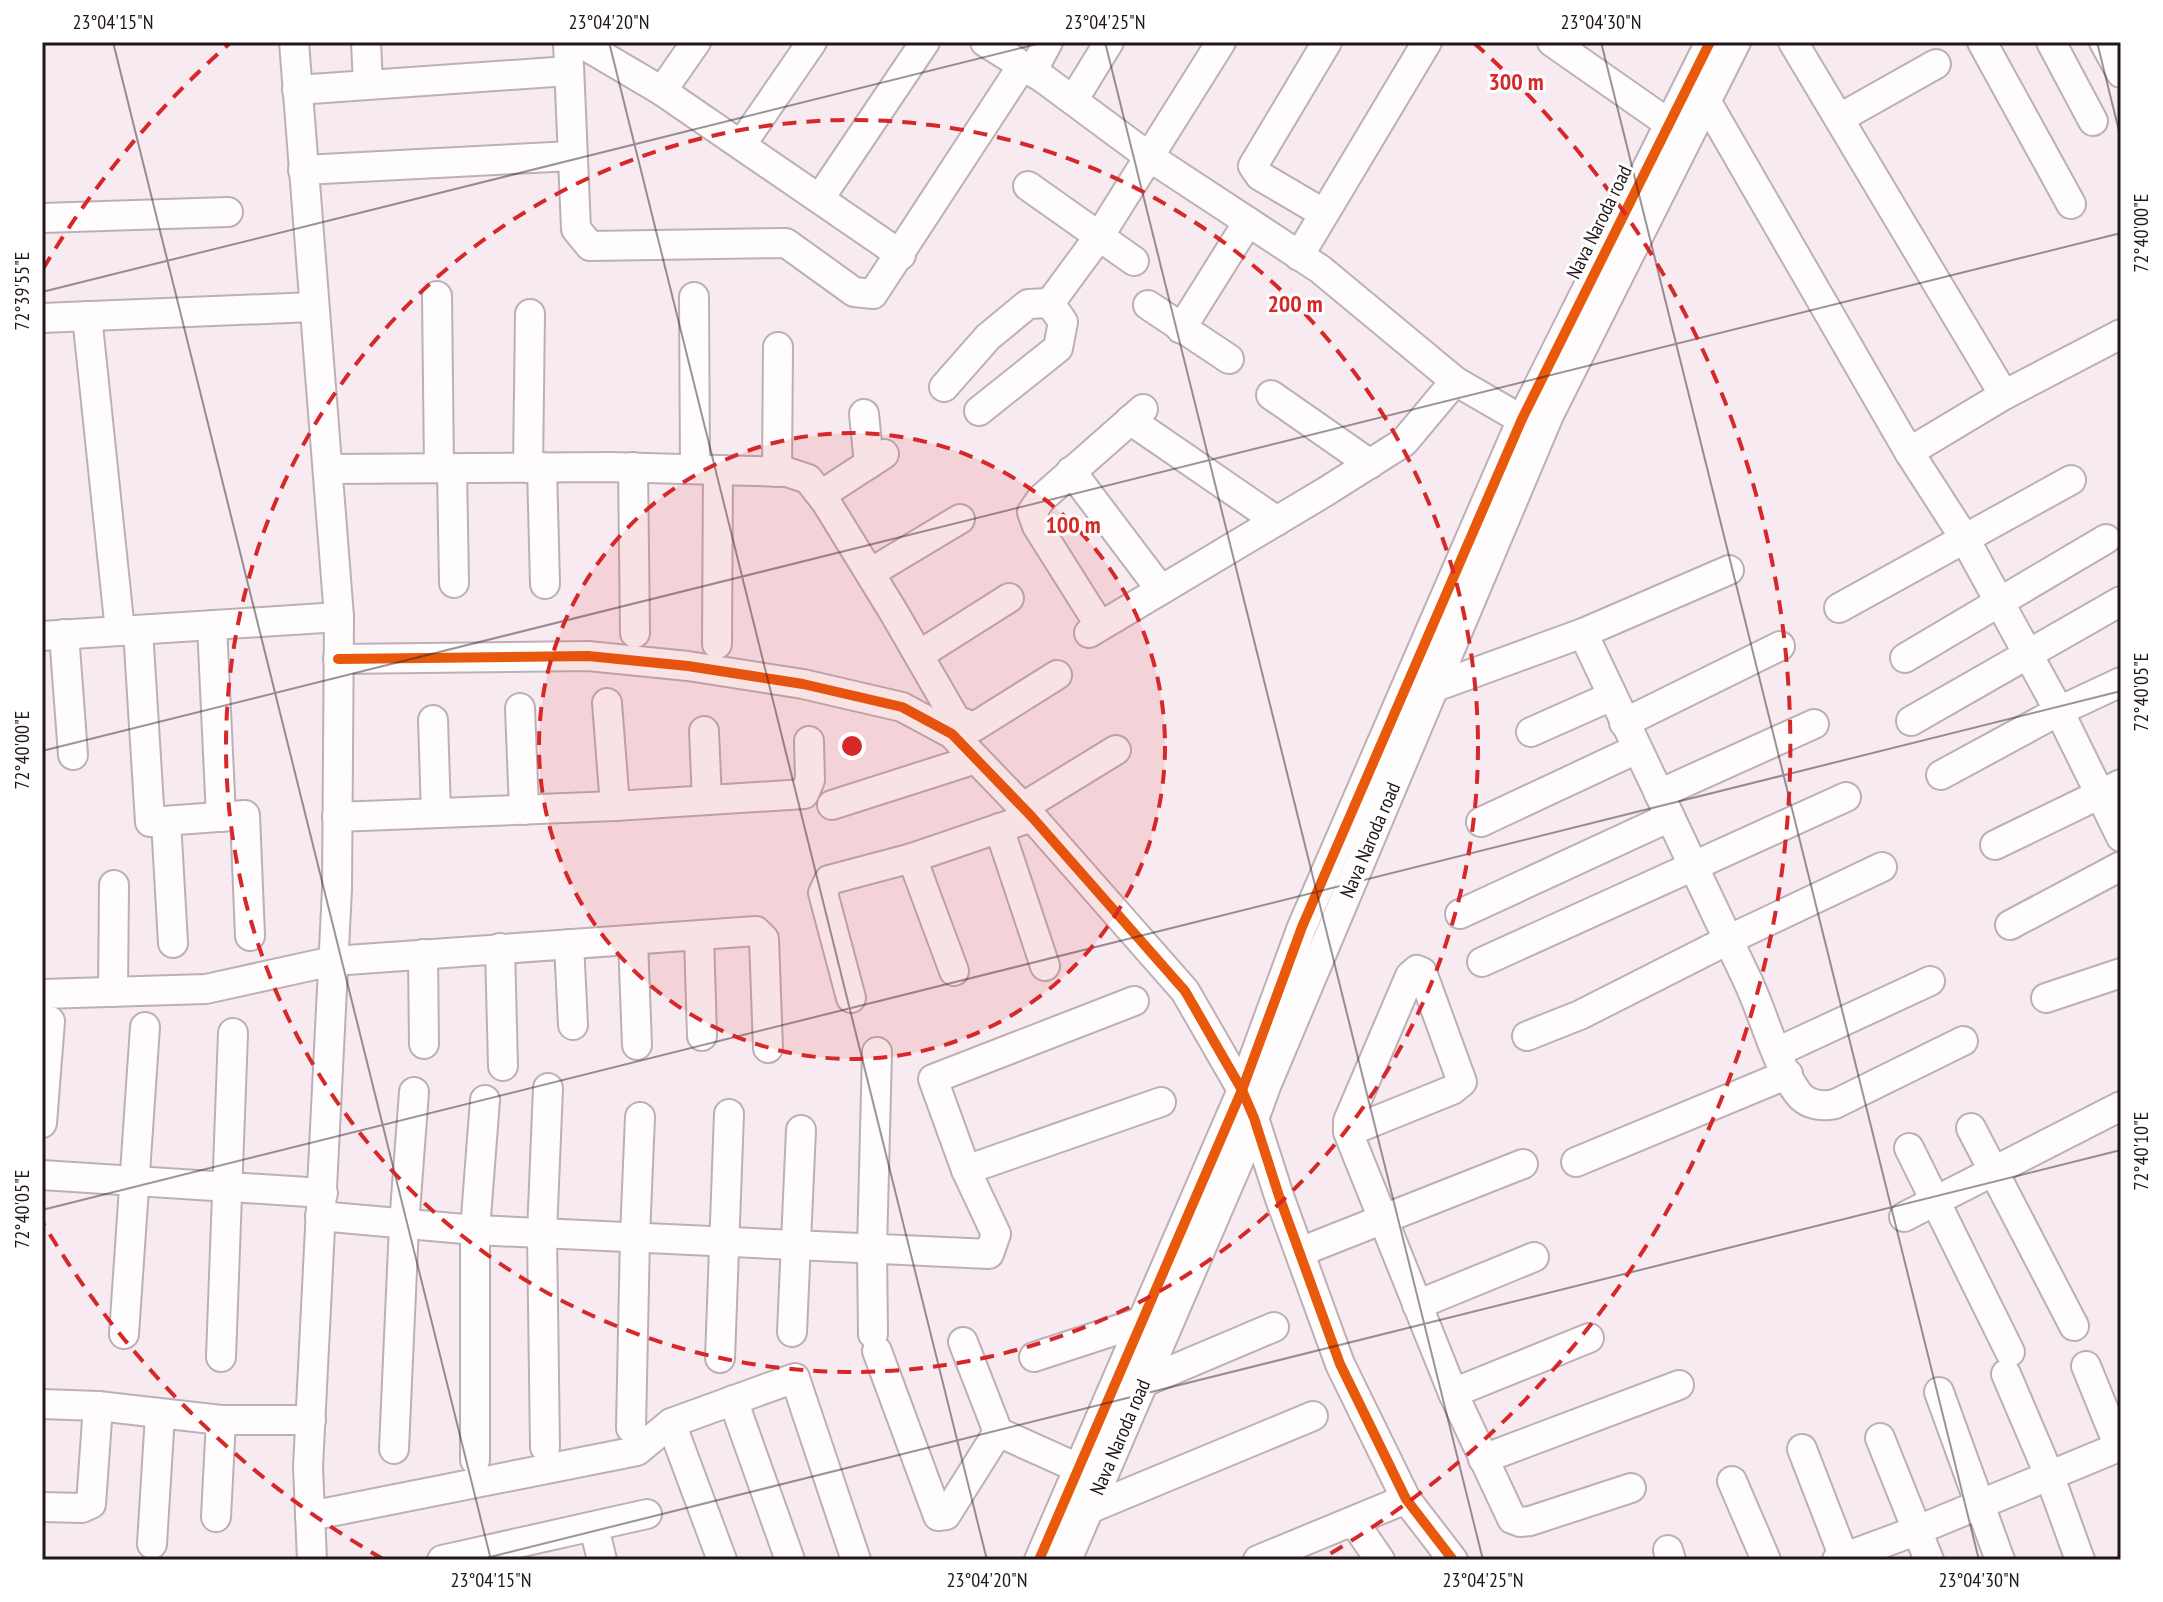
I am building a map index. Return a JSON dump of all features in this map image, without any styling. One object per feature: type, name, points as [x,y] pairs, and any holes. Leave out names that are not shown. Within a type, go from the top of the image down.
[{"type":"street","points":[[294,42],[339,617],[333,961],[308,1467],[312,1560]]},
{"type":"street","points":[[366,42],[368,84]]},
{"type":"street","points":[[568,42],[576,229],[590,246],[786,243],[854,292],[873,294],[1048,42]]},
{"type":"street","points":[[579,42],[662,91],[901,255]]},
{"type":"street","points":[[662,91],[696,42]]},
{"type":"street","points":[[741,145],[812,42]]},
{"type":"street","points":[[820,198],[925,42]]},
{"type":"street","points":[[985,42],[1074,99],[1148,156],[1320,269],[1455,381],[1532,425],[1302,927],[1242,1090],[1039,1560]]},
{"type":"street","points":[[1074,99],[1109,42]]},
{"type":"street","points":[[1050,303],[1100,235],[1221,42]]},
{"type":"street","points":[[1323,213],[1260,176],[1253,166],[1327,42]]},
{"type":"street","points":[[1299,256],[1427,42]]},
{"type":"street","points":[[1552,42],[1668,123]]},
{"type":"street","name":"Nava Naroda road","points":[[1532,425],[1696,93],[1710,42]]},
{"type":"street","name":"Nava Naroda road","points":[[1067,1560],[1240,1158],[1435,687],[1532,425],[1668,123],[1736,42]]},
{"type":"street","points":[[1793,42],[2004,395]]},
{"type":"street","points":[[1982,42],[2071,204]]},
{"type":"street","points":[[2051,42],[2093,121]]},
{"type":"street","points":[[2104,42],[2121,73]]},
{"type":"street","points":[[1840,118],[1936,64]]},
{"type":"street","points":[[297,90],[568,71]]},
{"type":"street","points":[[1696,93],[1909,452],[1965,539],[2059,711],[2111,790],[2121,837]]},
{"type":"street","points":[[303,170],[572,156]]},
{"type":"street","points":[[1028,186],[1134,261]]},
{"type":"street","points":[[42,218],[228,212]]},
{"type":"street","points":[[1181,329],[1248,222]]},
{"type":"street","points":[[437,296],[454,583]]},
{"type":"street","points":[[694,297],[717,644]]},
{"type":"street","points":[[944,387],[988,337],[1028,304],[1050,303]]},
{"type":"street","points":[[979,411],[1058,348],[1063,322],[1050,303]]},
{"type":"street","points":[[1148,305],[1229,359]]},
{"type":"street","points":[[42,318],[313,307]]},
{"type":"street","points":[[530,314],[535,468],[545,584]]},
{"type":"street","points":[[87,316],[129,630],[150,822],[245,815],[250,936]]},
{"type":"street","points":[[1909,452],[2004,395],[2121,334]]},
{"type":"street","points":[[777,472],[778,347]]},
{"type":"street","points":[[1277,521],[1137,414],[1035,505],[1033,519],[1094,630],[1277,521],[1404,442],[1455,381]]},
{"type":"street","points":[[1271,395],[1370,464]]},
{"type":"street","points":[[821,495],[876,459],[864,414]]},
{"type":"street","points":[[329,469],[633,467],[787,472],[808,479],[821,495],[956,720],[974,727],[1057,675]]},
{"type":"street","points":[[633,467],[635,633]]},
{"type":"street","points":[[1071,471],[1161,590]]},
{"type":"street","points":[[1839,608],[2071,480]]},
{"type":"street","points":[[870,573],[960,519]]},
{"type":"street","points":[[1905,658],[2106,539]]},
{"type":"street","points":[[1435,687],[1583,633],[1729,570]]},
{"type":"street","points":[[919,655],[1009,598]]},
{"type":"street","points":[[1911,721],[2121,601]]},
{"type":"street","points":[[73,755],[53,635],[339,617]]},
{"type":"street","points":[[212,625],[221,817]]},
{"type":"street","points":[[1583,633],[1750,985],[1782,1063],[1803,1100],[1823,1107],[1835,1104],[1963,1041]]},
{"type":"street","points":[[1624,723],[1780,646]]},
{"type":"street","points":[[338,659],[588,656],[688,666],[803,684],[902,707],[952,734],[1027,812],[1185,991],[1242,1090],[1254,1118],[1340,1364],[1406,1499],[1453,1560]]},
{"type":"street","points":[[1941,775],[2059,711],[2121,682]]},
{"type":"street","points":[[1531,732],[1612,696]]},
{"type":"street","points":[[607,703],[615,806]]},
{"type":"street","points":[[520,708],[524,810]]},
{"type":"street","points":[[433,720],[436,813]]},
{"type":"street","points":[[1460,914],[1814,724]]},
{"type":"street","points":[[704,731],[707,800]]},
{"type":"street","points":[[337,817],[615,806],[804,794],[810,780],[809,741]]},
{"type":"street","points":[[1481,822],[1637,749]]},
{"type":"street","points":[[851,998],[823,893],[829,880],[912,858],[999,828],[1116,750]]},
{"type":"street","points":[[832,805],[976,759]]},
{"type":"street","points":[[1995,845],[2111,790]]},
{"type":"street","points":[[1482,962],[1846,797]]},
{"type":"street","points":[[166,821],[173,943]]},
{"type":"street","points":[[999,828],[1045,966]]},
{"type":"street","points":[[912,858],[954,971]]},
{"type":"street","points":[[2010,925],[2121,866]]},
{"type":"street","points":[[1527,1036],[1580,1015],[1882,867]]},
{"type":"street","points":[[113,992],[114,885]]},
{"type":"street","points":[[42,994],[206,989],[333,961],[756,931],[762,935],[768,1048]]},
{"type":"street","points":[[699,936],[702,1036]]},
{"type":"street","points":[[633,941],[637,1045]]},
{"type":"street","points":[[569,944],[573,1025]]},
{"type":"street","points":[[500,948],[503,1066]]},
{"type":"street","points":[[423,954],[424,1044]]},
{"type":"street","points":[[1348,1132],[1452,1090],[1462,1082],[1422,972],[1417,970],[1410,976],[1348,1121],[1348,1132],[1382,1219],[1453,1393],[1510,1515],[1520,1522],[1530,1521],[1631,1488]]},
{"type":"street","points":[[2046,998],[2121,973]]},
{"type":"street","points":[[1576,1162],[1782,1063],[1930,981]]},
{"type":"street","points":[[42,1175],[228,1188],[322,1205],[404,1225],[989,1254],[996,1234],[966,1170],[933,1079],[1134,1001]]},
{"type":"street","points":[[42,1123],[50,1021]]},
{"type":"street","points":[[124,1334],[145,1027]]},
{"type":"street","points":[[221,1357],[233,1033]]},
{"type":"street","points":[[877,1052],[872,1249],[875,1343],[938,1516],[946,1515],[998,1432]]},
{"type":"street","points":[[545,1447],[542,1233],[548,1088]]},
{"type":"street","points":[[394,1449],[404,1225],[414,1092]]},
{"type":"street","points":[[475,1460],[475,1230],[485,1100]]},
{"type":"street","points":[[966,1170],[1161,1102]]},
{"type":"street","points":[[1904,1217],[2121,1106]]},
{"type":"street","points":[[720,1358],[729,1114]]},
{"type":"street","points":[[631,1428],[640,1117]]},
{"type":"street","points":[[1971,1128],[2074,1326]]},
{"type":"street","points":[[792,1332],[801,1130]]},
{"type":"street","points":[[1909,1148],[2008,1363],[2080,1560]]},
{"type":"street","points":[[1300,1252],[1523,1164]]},
{"type":"street","points":[[1417,1305],[1534,1257]]},
{"type":"street","points":[[1034,1357],[1141,1322]]},
{"type":"street","points":[[1144,1382],[1274,1327]]},
{"type":"street","points":[[1453,1393],[1589,1338]]},
{"type":"street","points":[[963,1342],[998,1432],[1078,1468]]},
{"type":"street","points":[[1802,1449],[1842,1559],[2120,1446],[2086,1366]]},
{"type":"street","points":[[310,1516],[637,1451],[671,1423],[795,1378],[856,1560]]},
{"type":"street","points":[[1483,1459],[1679,1385]]},
{"type":"street","points":[[1939,1392],[2000,1560]]},
{"type":"street","points":[[733,1400],[790,1560]]},
{"type":"street","points":[[42,1404],[98,1406],[221,1420],[311,1420]]},
{"type":"street","points":[[42,1507],[82,1508],[91,1504],[98,1406]]},
{"type":"street","points":[[152,1544],[160,1415]]},
{"type":"street","points":[[1089,1509],[1313,1416]]},
{"type":"street","points":[[216,1517],[221,1420]]},
{"type":"street","points":[[671,1423],[722,1560]]},
{"type":"street","points":[[1880,1438],[1929,1560]]},
{"type":"street","points":[[1732,1481],[1766,1560]]},
{"type":"street","points":[[1258,1560],[1406,1499]]},
{"type":"street","points":[[442,1560],[647,1514]]},
{"type":"street","points":[[1354,1522],[1380,1560]]},
{"type":"street","points":[[594,1527],[602,1560]]},
{"type":"cycle path","points":[[1039,1560],[1242,1090],[1302,927],[1522,419],[1710,42]]},
{"type":"cycle path","points":[[338,659],[588,656],[688,666],[803,684],[902,707],[952,734],[1032,817],[1185,991],[1242,1090],[1254,1118],[1340,1364],[1406,1499],[1453,1560]]}]
